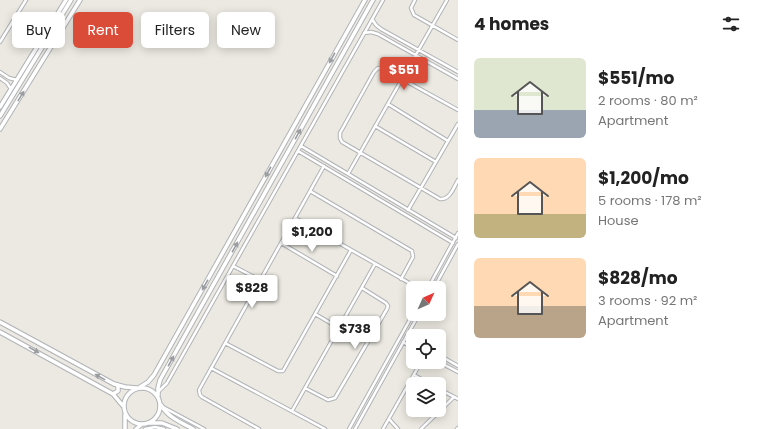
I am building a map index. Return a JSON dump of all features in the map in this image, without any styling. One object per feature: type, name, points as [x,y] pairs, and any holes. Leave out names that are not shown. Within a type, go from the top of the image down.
[{"type":"street","points":[[0,42],[2,36],[26,0]]},
{"type":"street","points":[[0,107],[66,0]]},
{"type":"street","points":[[0,116],[71,0]]},
{"type":"street","points":[[0,129],[80,0]]},
{"type":"street","points":[[125,429],[125,414],[123,406],[124,399],[128,393],[148,382],[154,375],[365,0]]},
{"type":"street","points":[[193,429],[170,417],[162,407],[157,394],[159,384],[374,0]]},
{"type":"street","points":[[157,394],[167,383],[383,0]]},
{"type":"street","points":[[415,0],[411,8],[413,14],[458,40]]},
{"type":"street","points":[[348,174],[447,0]]},
{"type":"street","points":[[372,19],[381,29],[458,72]]},
{"type":"street","points":[[364,34],[371,32],[378,34],[458,79]]},
{"type":"street","points":[[458,110],[382,68],[376,69],[339,135],[342,142],[440,199],[448,197],[458,180]]},
{"type":"street","points":[[0,72],[9,78],[17,80]]},
{"type":"street","points":[[0,78],[7,83],[11,89]]},
{"type":"street","points":[[388,104],[448,140]]},
{"type":"street","points":[[408,210],[458,124]]},
{"type":"street","points":[[375,126],[436,162]]},
{"type":"street","points":[[301,146],[456,238]]},
{"type":"street","points":[[298,151],[453,243]]},
{"type":"street","points":[[259,429],[200,396],[199,390],[324,166]]},
{"type":"street","points":[[310,191],[412,251],[413,257],[401,278]]},
{"type":"street","points":[[295,218],[406,281]]},
{"type":"street","points":[[432,281],[458,233]]},
{"type":"street","points":[[281,243],[336,276]]},
{"type":"street","points":[[438,281],[458,244]]},
{"type":"street","points":[[224,344],[278,371],[285,369],[351,250]]},
{"type":"street","points":[[292,411],[376,264]]},
{"type":"street","points":[[233,266],[260,280]]},
{"type":"street","points":[[305,388],[328,400],[335,398],[387,309],[388,306],[386,303],[362,288]]},
{"type":"street","points":[[315,314],[339,328]]},
{"type":"street","points":[[349,429],[409,321]]},
{"type":"street","points":[[0,322],[118,386],[150,389],[157,394]]},
{"type":"street","points":[[0,332],[113,394],[123,406]]},
{"type":"street","points":[[355,429],[406,337]]},
{"type":"street","points":[[446,359],[458,366]]},
{"type":"street","points":[[446,366],[458,372]]},
{"type":"street","points":[[211,368],[292,411],[318,427],[325,429]]},
{"type":"street","points":[[383,429],[417,369]]},
{"type":"street","points":[[414,375],[418,377]]},
{"type":"street","points":[[113,394],[118,390],[118,386]]},
{"type":"street","points":[[446,393],[458,399]]},
{"type":"street","points":[[421,429],[454,397]]},
{"type":"street","points":[[148,423],[159,413],[160,402]]},
{"type":"street","points":[[162,407],[204,429]]},
{"type":"street","points":[[125,414],[134,422],[142,424],[162,423],[177,429]]},
{"type":"street","points":[[389,419],[398,429]]},
{"type":"street","points":[[136,429],[142,424]]},
{"type":"street","points":[[144,429],[155,427],[164,429]]}]
